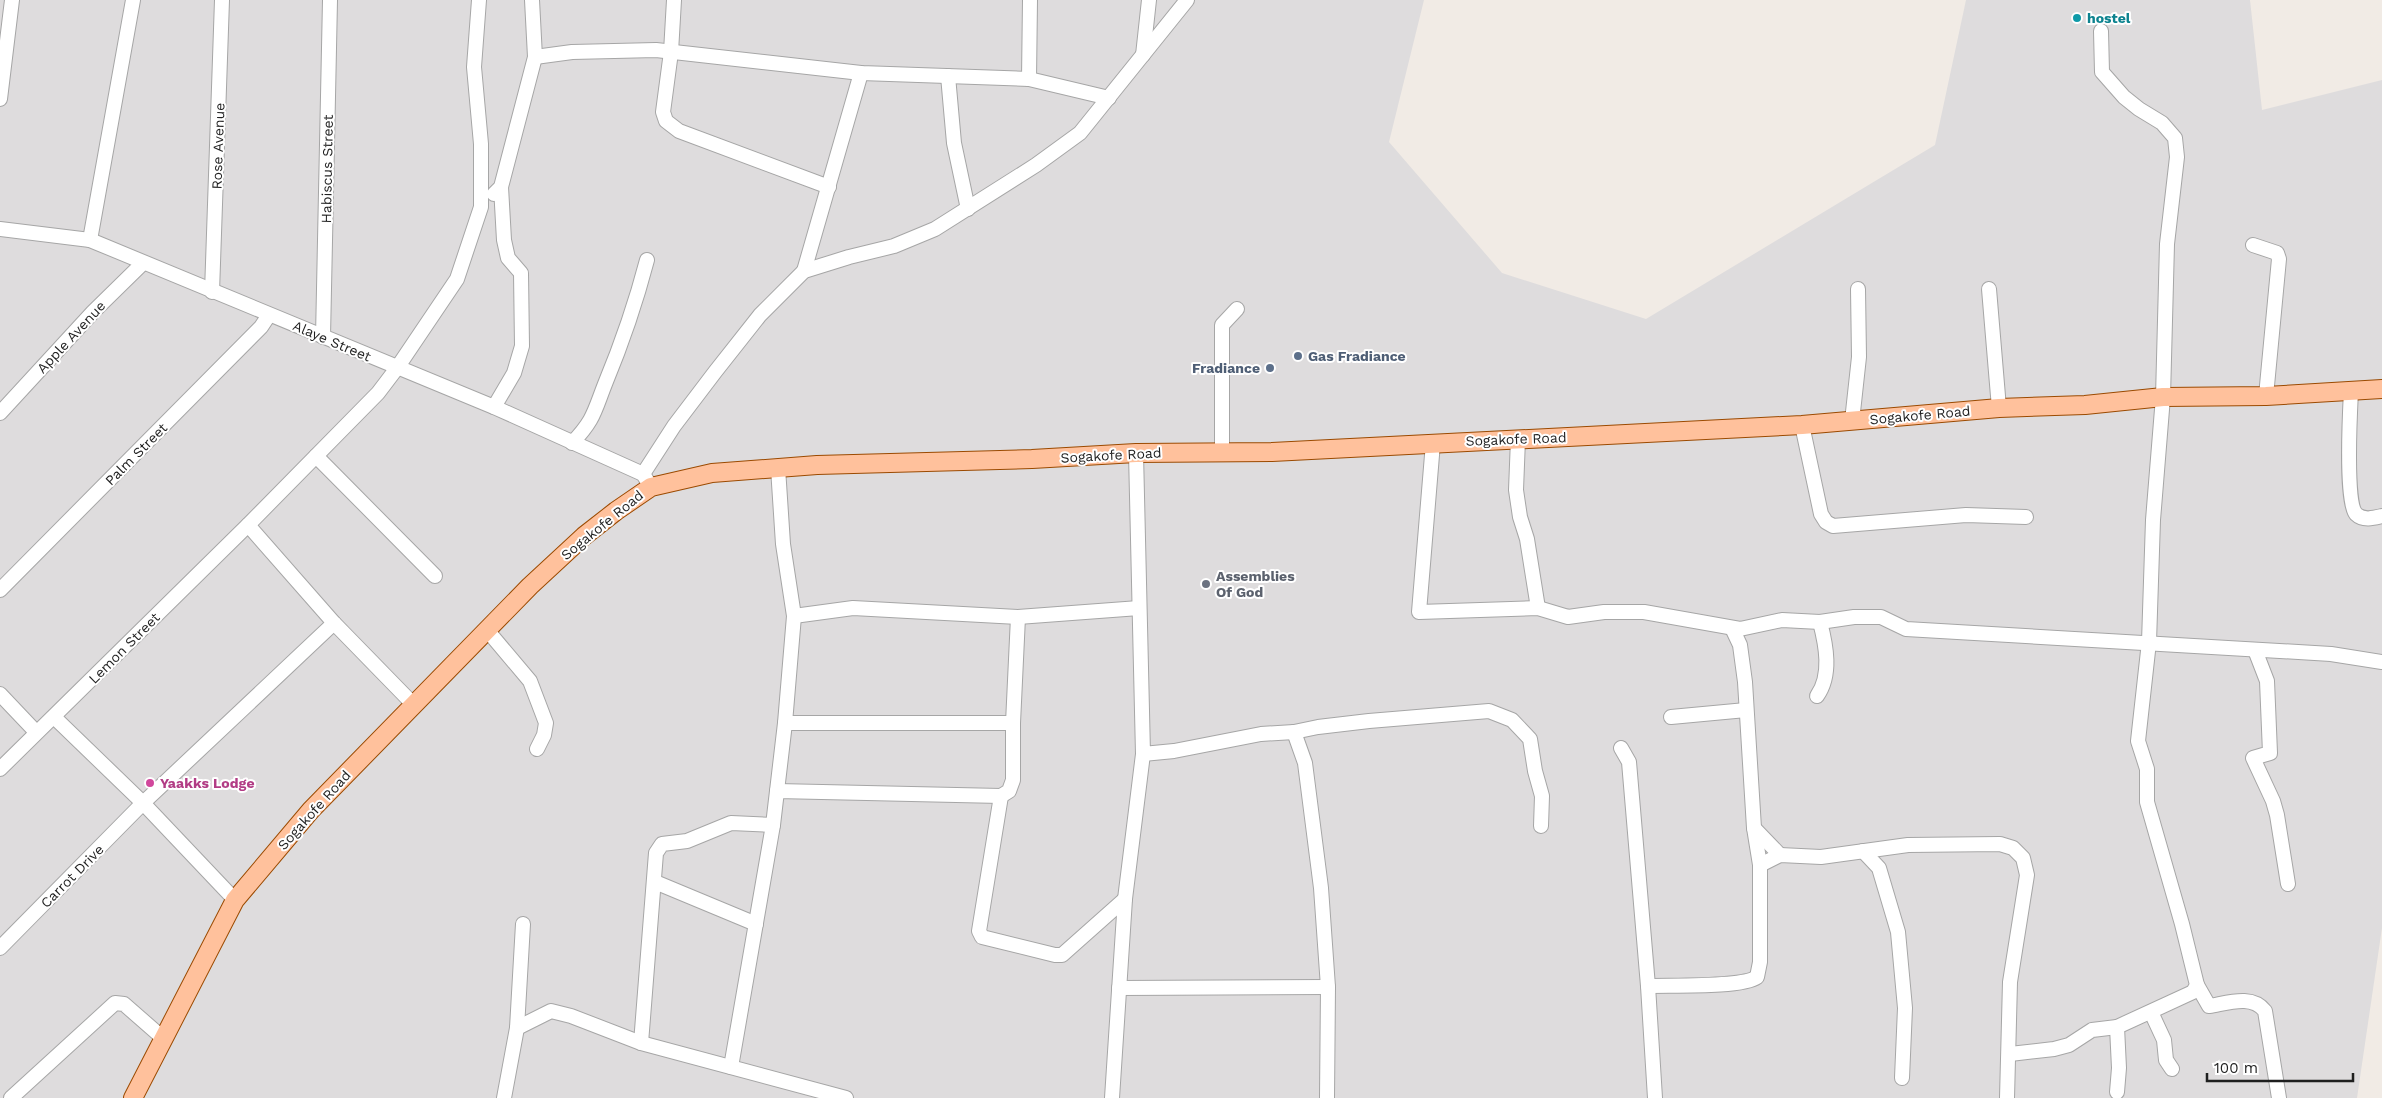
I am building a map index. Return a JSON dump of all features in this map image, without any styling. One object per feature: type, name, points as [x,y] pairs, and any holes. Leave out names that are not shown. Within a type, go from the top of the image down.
[{"type":"main road","name":"Sogakofe Road","points":[[133,1098],[235,900],[311,810],[413,704],[530,586],[584,536],[616,511],[647,481],[712,473],[816,465],[1032,459],[1136,453],[1272,452],[1433,442],[1852,422],[1999,408],[2085,406],[2163,397],[2266,396],[2382,389]]},
{"type":"street","points":[[0,99],[12,0]]},
{"type":"street","points":[[90,240],[133,0]]},
{"type":"street","name":"Rose Avenue","points":[[212,292],[222,0]]},
{"type":"street","name":"Habiscus Street","points":[[323,337],[330,0]]},
{"type":"street","points":[[479,0],[474,67],[481,144],[481,207]]},
{"type":"street","points":[[674,0],[671,52],[663,112],[666,121],[680,131],[829,187]]},
{"type":"street","points":[[1029,79],[1030,0]]},
{"type":"street","points":[[1143,56],[1149,0]]},
{"type":"street","points":[[647,481],[674,426],[760,316],[804,271],[849,256],[894,246],[935,229],[1036,165],[1080,133],[1187,0]]},
{"type":"street","points":[[494,407],[514,373],[522,346],[521,273],[508,258],[504,240],[501,187],[535,57],[530,3]]},
{"type":"street","points":[[2101,31],[2102,72],[2139,109],[2162,123],[2175,138],[2177,157],[2167,244],[2163,397],[2154,520],[2149,642],[2138,741],[2147,769],[2147,802],[2182,924],[2197,986],[2209,1006],[2250,1000],[2260,1004],[2265,1012],[2279,1098]]},
{"type":"street","points":[[535,57],[572,52],[627,50],[671,52],[861,73],[1029,79],[1109,98]]},
{"type":"street","points":[[804,271],[861,73]]},
{"type":"street","points":[[948,76],[954,143],[968,208]]},
{"type":"street","points":[[481,207],[501,187]]},
{"type":"street","name":"Lemon Street","points":[[0,769],[248,525],[378,393],[457,280],[481,207]]},
{"type":"street","name":"Alaye Street","points":[[0,229],[90,240],[494,407],[572,443],[647,481]]},
{"type":"street","points":[[2253,245],[2277,253],[2279,259],[2266,396]]},
{"type":"street","points":[[572,443],[587,428],[596,412],[604,385],[620,351],[647,260]]},
{"type":"street","name":"Apple Avenue","points":[[0,413],[93,312],[143,263]]},
{"type":"street","points":[[1852,422],[1859,357],[1858,289]]},
{"type":"street","points":[[1989,289],[1999,408]]},
{"type":"street","points":[[1222,452],[1222,325],[1237,309]]},
{"type":"street","name":"Palm Street","points":[[0,590],[262,327],[269,315]]},
{"type":"street","points":[[2351,391],[2349,475],[2353,509],[2357,515],[2367,519],[2382,516]]},
{"type":"street","points":[[1802,425],[1821,514],[1826,522],[1833,526],[1966,516],[2026,517]]},
{"type":"street","points":[[1518,439],[1516,490],[1520,517],[1527,539],[1538,608]]},
{"type":"street","points":[[1433,442],[1419,612],[1538,608],[1568,617],[1604,612],[1644,612],[1740,629],[1782,620],[1820,622],[1854,617],[1881,617],[1906,629],[2331,654],[2382,662]]},
{"type":"street","points":[[1112,1098],[1125,899],[1143,754],[1136,453]]},
{"type":"street","points":[[316,456],[435,576]]},
{"type":"street","points":[[731,1067],[773,825],[785,723],[794,616],[784,553],[778,468]]},
{"type":"street","points":[[248,525],[334,623],[413,704]]},
{"type":"street","points":[[794,616],[852,608],[1018,617],[1139,608]]},
{"type":"street","points":[[776,791],[1001,796],[1009,791],[1013,780],[1013,723],[1018,617]]},
{"type":"street","points":[[1817,696],[1825,684],[1825,641],[1820,622]]},
{"type":"street","name":"Carrot Drive","points":[[0,948],[143,803],[334,623]]},
{"type":"street","points":[[1648,986],[1721,984],[1751,981],[1757,977],[1760,962],[1760,865],[1754,828],[1740,645],[1732,628]]},
{"type":"street","points":[[487,630],[530,681],[546,723],[544,735],[537,749]]},
{"type":"street","points":[[2255,650],[2267,681],[2270,753],[2253,758],[2273,800],[2288,884]]},
{"type":"street","points":[[0,694],[36,732]]},
{"type":"street","points":[[1671,717],[1746,710]]},
{"type":"street","points":[[1143,754],[1174,751],[1261,734],[1489,711],[1512,720],[1530,740],[1535,771],[1542,796],[1541,826]]},
{"type":"street","points":[[54,717],[143,803],[235,900]]},
{"type":"street","points":[[785,723],[1013,723]]},
{"type":"street","points":[[1294,732],[1305,763],[1321,888],[1328,987],[1327,1098]]},
{"type":"street","points":[[1621,748],[1629,762],[1648,986],[1655,1098]]},
{"type":"street","points":[[1001,796],[979,931],[982,937],[1055,956],[1062,955],[1125,899]]},
{"type":"street","points":[[641,1043],[656,853],[662,844],[687,841],[731,824],[773,825]]},
{"type":"street","points":[[1754,828],[1780,855]]},
{"type":"street","points":[[1760,865],[1780,855],[1821,857],[1931,844],[1991,844],[2013,848],[2022,858],[2027,875],[2010,982],[2008,1098]]},
{"type":"street","points":[[1863,851],[1879,868],[1898,932],[1905,1008],[1902,1078]]},
{"type":"street","points":[[655,882],[756,924]]},
{"type":"street","points":[[504,1098],[517,1028],[523,924]]},
{"type":"street","points":[[2010,1054],[2054,1049],[2069,1044],[2092,1030],[2117,1027],[2194,992],[2197,986]]},
{"type":"street","points":[[1119,988],[1328,987]]},
{"type":"street","points":[[11,1098],[115,1003],[124,1004],[164,1039]]},
{"type":"street","points":[[517,1028],[551,1011],[571,1016],[641,1043],[846,1098]]},
{"type":"street","points":[[2151,1012],[2164,1040],[2166,1060],[2172,1069]]},
{"type":"street","points":[[2117,1027],[2119,1068],[2117,1092]]},
{"type":"shaded area","points":[[0,0],[1424,0],[1389,142],[1502,273],[1646,319],[1935,145],[1966,0],[2250,0],[2262,110],[2382,80],[2382,928],[2357,1098],[0,1098]]},
{"type":"place","name":"hostel","points":[[2077,18]]},
{"type":"place","name":"Gas Fradiance","points":[[1298,356]]},
{"type":"place","name":"Fradiance","points":[[1270,368]]},
{"type":"place","name":"Assemblies Of God","points":[[1206,584]]},
{"type":"place","name":"Yaakks Lodge","points":[[150,783]]}]
